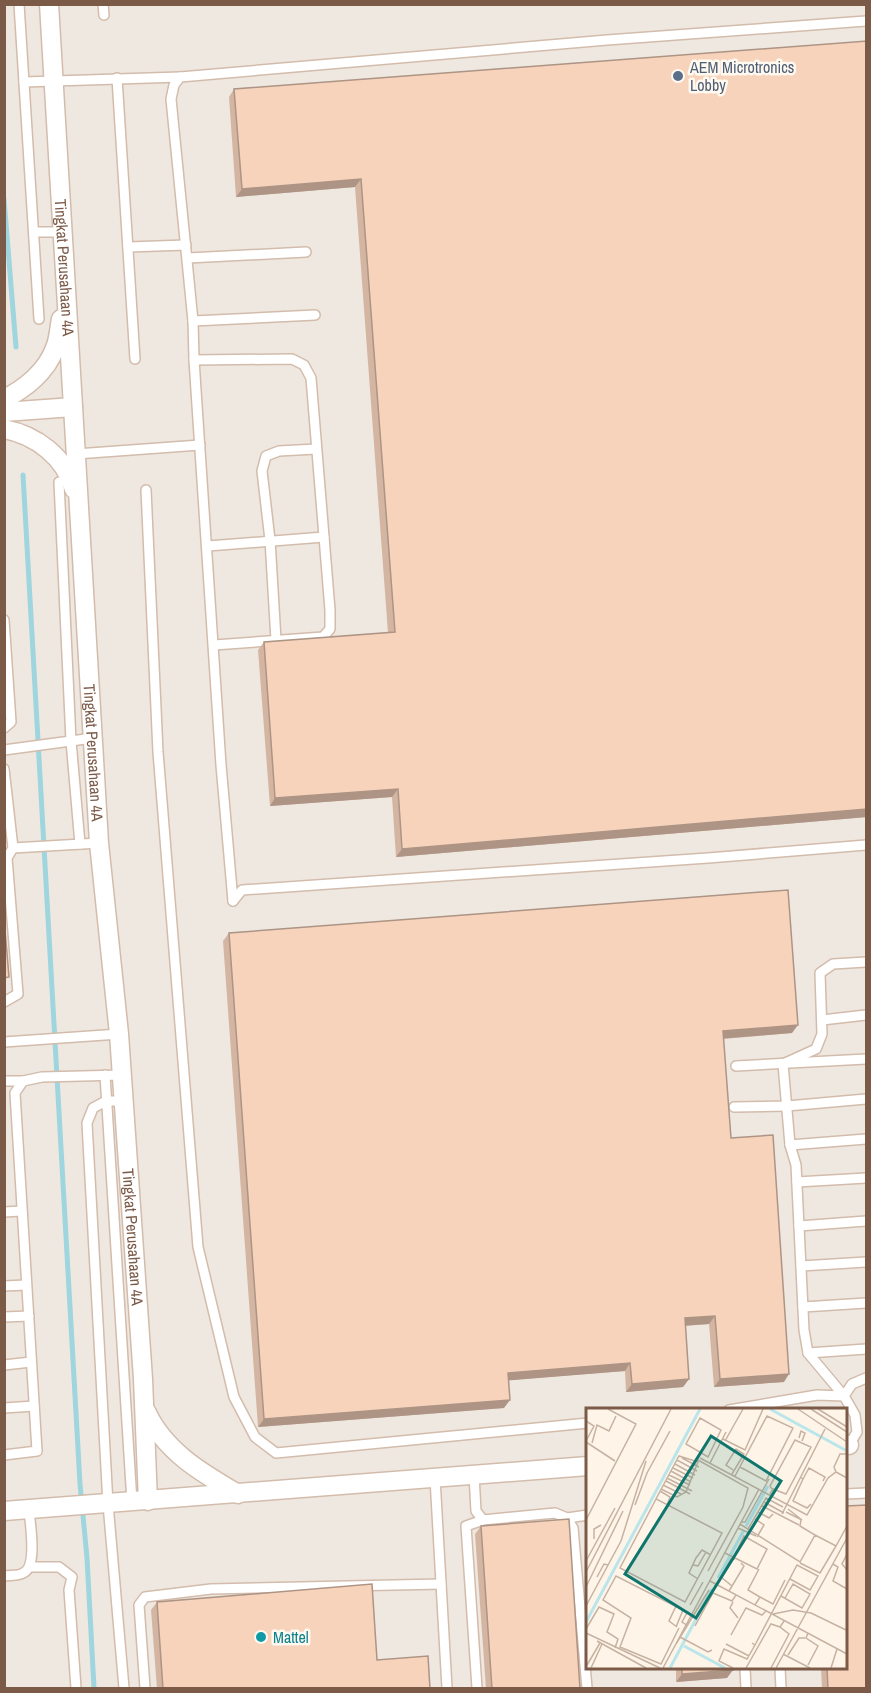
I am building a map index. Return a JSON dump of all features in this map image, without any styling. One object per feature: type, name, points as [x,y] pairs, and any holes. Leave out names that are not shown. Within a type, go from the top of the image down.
[{"type":"street","name":"Tingkat Perusahaan 4A","points":[[49,4],[99,843],[119,1034],[113,1075],[143,1379],[140,1501]]},
{"type":"street","points":[[4,399],[19,392],[39,373],[55,349],[66,281]]},
{"type":"street","points":[[4,412],[73,407]]},
{"type":"street","points":[[4,429],[22,432],[51,451],[70,476],[80,517]]},
{"type":"street","points":[[143,1379],[146,1412],[161,1437],[184,1459],[238,1494]]},
{"type":"street","points":[[4,1512],[586,1466]]},
{"type":"lane","points":[[19,4],[39,319]]},
{"type":"lane","points":[[103,4],[104,15]]},
{"type":"lane","points":[[24,82],[180,77],[607,40],[867,21]]},
{"type":"lane","points":[[180,77],[174,85],[171,99],[193,321],[221,765],[233,901],[242,890],[867,845]]},
{"type":"lane","points":[[117,78],[135,359]]},
{"type":"lane","points":[[34,232],[62,232]]},
{"type":"lane","points":[[128,247],[186,245]]},
{"type":"lane","points":[[188,258],[306,252]]},
{"type":"lane","points":[[193,321],[315,315]]},
{"type":"lane","points":[[194,360],[292,359],[304,365],[311,378],[324,537],[330,628],[323,637],[214,645]]},
{"type":"lane","points":[[76,454],[200,445]]},
{"type":"lane","points":[[276,640],[270,540],[262,471],[266,456],[279,452],[316,448]]},
{"type":"lane","points":[[59,482],[71,741],[80,844]]},
{"type":"lane","points":[[146,490],[158,752],[198,1247],[234,1397],[255,1437],[276,1453],[586,1423]]},
{"type":"lane","points":[[61,525],[80,517]]},
{"type":"lane","points":[[208,546],[324,537]]},
{"type":"lane","points":[[4,620],[11,722],[4,728]]},
{"type":"lane","points":[[69,697],[90,695]]},
{"type":"lane","points":[[4,750],[93,738]]},
{"type":"lane","points":[[4,769],[13,848],[7,858],[18,994],[4,1002]]},
{"type":"lane","points":[[13,848],[99,843]]},
{"type":"lane","points":[[783,1064],[816,1048],[822,1034],[820,972],[833,964],[867,962]]},
{"type":"lane","points":[[822,1020],[867,1015]]},
{"type":"lane","points":[[4,1042],[119,1034]]},
{"type":"lane","points":[[736,1066],[867,1059]]},
{"type":"lane","points":[[783,1064],[790,1145],[796,1165],[804,1330],[808,1353],[844,1396],[855,1414],[857,1432],[847,1445]]},
{"type":"lane","points":[[4,1081],[23,1081],[42,1077],[113,1075]]},
{"type":"lane","points":[[4,1455],[37,1451],[15,1093],[23,1081]]},
{"type":"lane","points":[[734,1107],[787,1106],[867,1099]]},
{"type":"lane","points":[[124,1689],[108,1504],[87,1123],[93,1107],[115,1101],[140,1501]]},
{"type":"lane","points":[[790,1145],[867,1138]]},
{"type":"lane","points":[[797,1182],[867,1178]]},
{"type":"lane","points":[[4,1212],[21,1211]]},
{"type":"lane","points":[[799,1226],[867,1221]]},
{"type":"lane","points":[[801,1266],[867,1262]]},
{"type":"lane","points":[[4,1286],[26,1285]]},
{"type":"lane","points":[[803,1306],[867,1303]]},
{"type":"lane","points":[[4,1317],[29,1316]]},
{"type":"lane","points":[[808,1353],[867,1349]]},
{"type":"lane","points":[[4,1365],[31,1362]]},
{"type":"lane","points":[[844,1396],[852,1384],[867,1378]]},
{"type":"lane","points":[[741,1408],[817,1395],[844,1396]]},
{"type":"lane","points":[[4,1408],[34,1406]]},
{"type":"lane","points":[[474,1475],[477,1511],[483,1520]]},
{"type":"lane","points":[[435,1478],[447,1689]]},
{"type":"lane","points":[[847,1494],[867,1493]]},
{"type":"lane","points":[[29,1510],[32,1557],[30,1568]]},
{"type":"lane","points":[[477,1689],[466,1526],[483,1520],[555,1513],[567,1518],[586,1515]]},
{"type":"lane","points":[[567,1518],[573,1528],[587,1689]]},
{"type":"lane","points":[[4,1576],[23,1574],[30,1568],[59,1567],[72,1577],[69,1590],[76,1689]]},
{"type":"lane","points":[[144,1689],[139,1605],[145,1597],[211,1588],[441,1584]]},
{"type":"lane","points":[[745,1669],[746,1689]]},
{"type":"lane","points":[[780,1669],[781,1689]]},
{"type":"shaded area","points":[[5,5],[866,5],[866,1688],[5,1688]]},
{"type":"building","points":[[867,41],[867,809],[402,849],[398,789],[275,798],[264,642],[395,632],[361,179],[242,189],[234,89]]},
{"type":"building","points":[[788,890],[798,1025],[723,1031],[731,1138],[773,1135],[789,1374],[720,1379],[715,1316],[685,1318],[689,1379],[632,1384],[630,1363],[508,1373],[510,1400],[264,1419],[229,933]]},
{"type":"building","points":[[4,918],[9,977],[4,978]]},
{"type":"building","points":[[867,1505],[867,1689],[828,1689],[827,1669],[847,1669],[847,1506]]},
{"type":"building","points":[[569,1519],[580,1689],[492,1689],[481,1526]]},
{"type":"building","name":"Mattel","points":[[372,1584],[377,1660],[428,1656],[430,1689],[163,1689],[157,1602]]},
{"type":"building","points":[[682,1669],[733,1669],[733,1670],[682,1674]]},
{"type":"waterway","points":[[4,199],[16,347]]},
{"type":"waterway","points":[[23,475],[80,1484],[87,1558],[94,1688]]},
{"type":"place","name":"AEM Microtronics Lobby","points":[[678,76]]},
{"type":"place","name":"Mattel","points":[[261,1637]]}]
